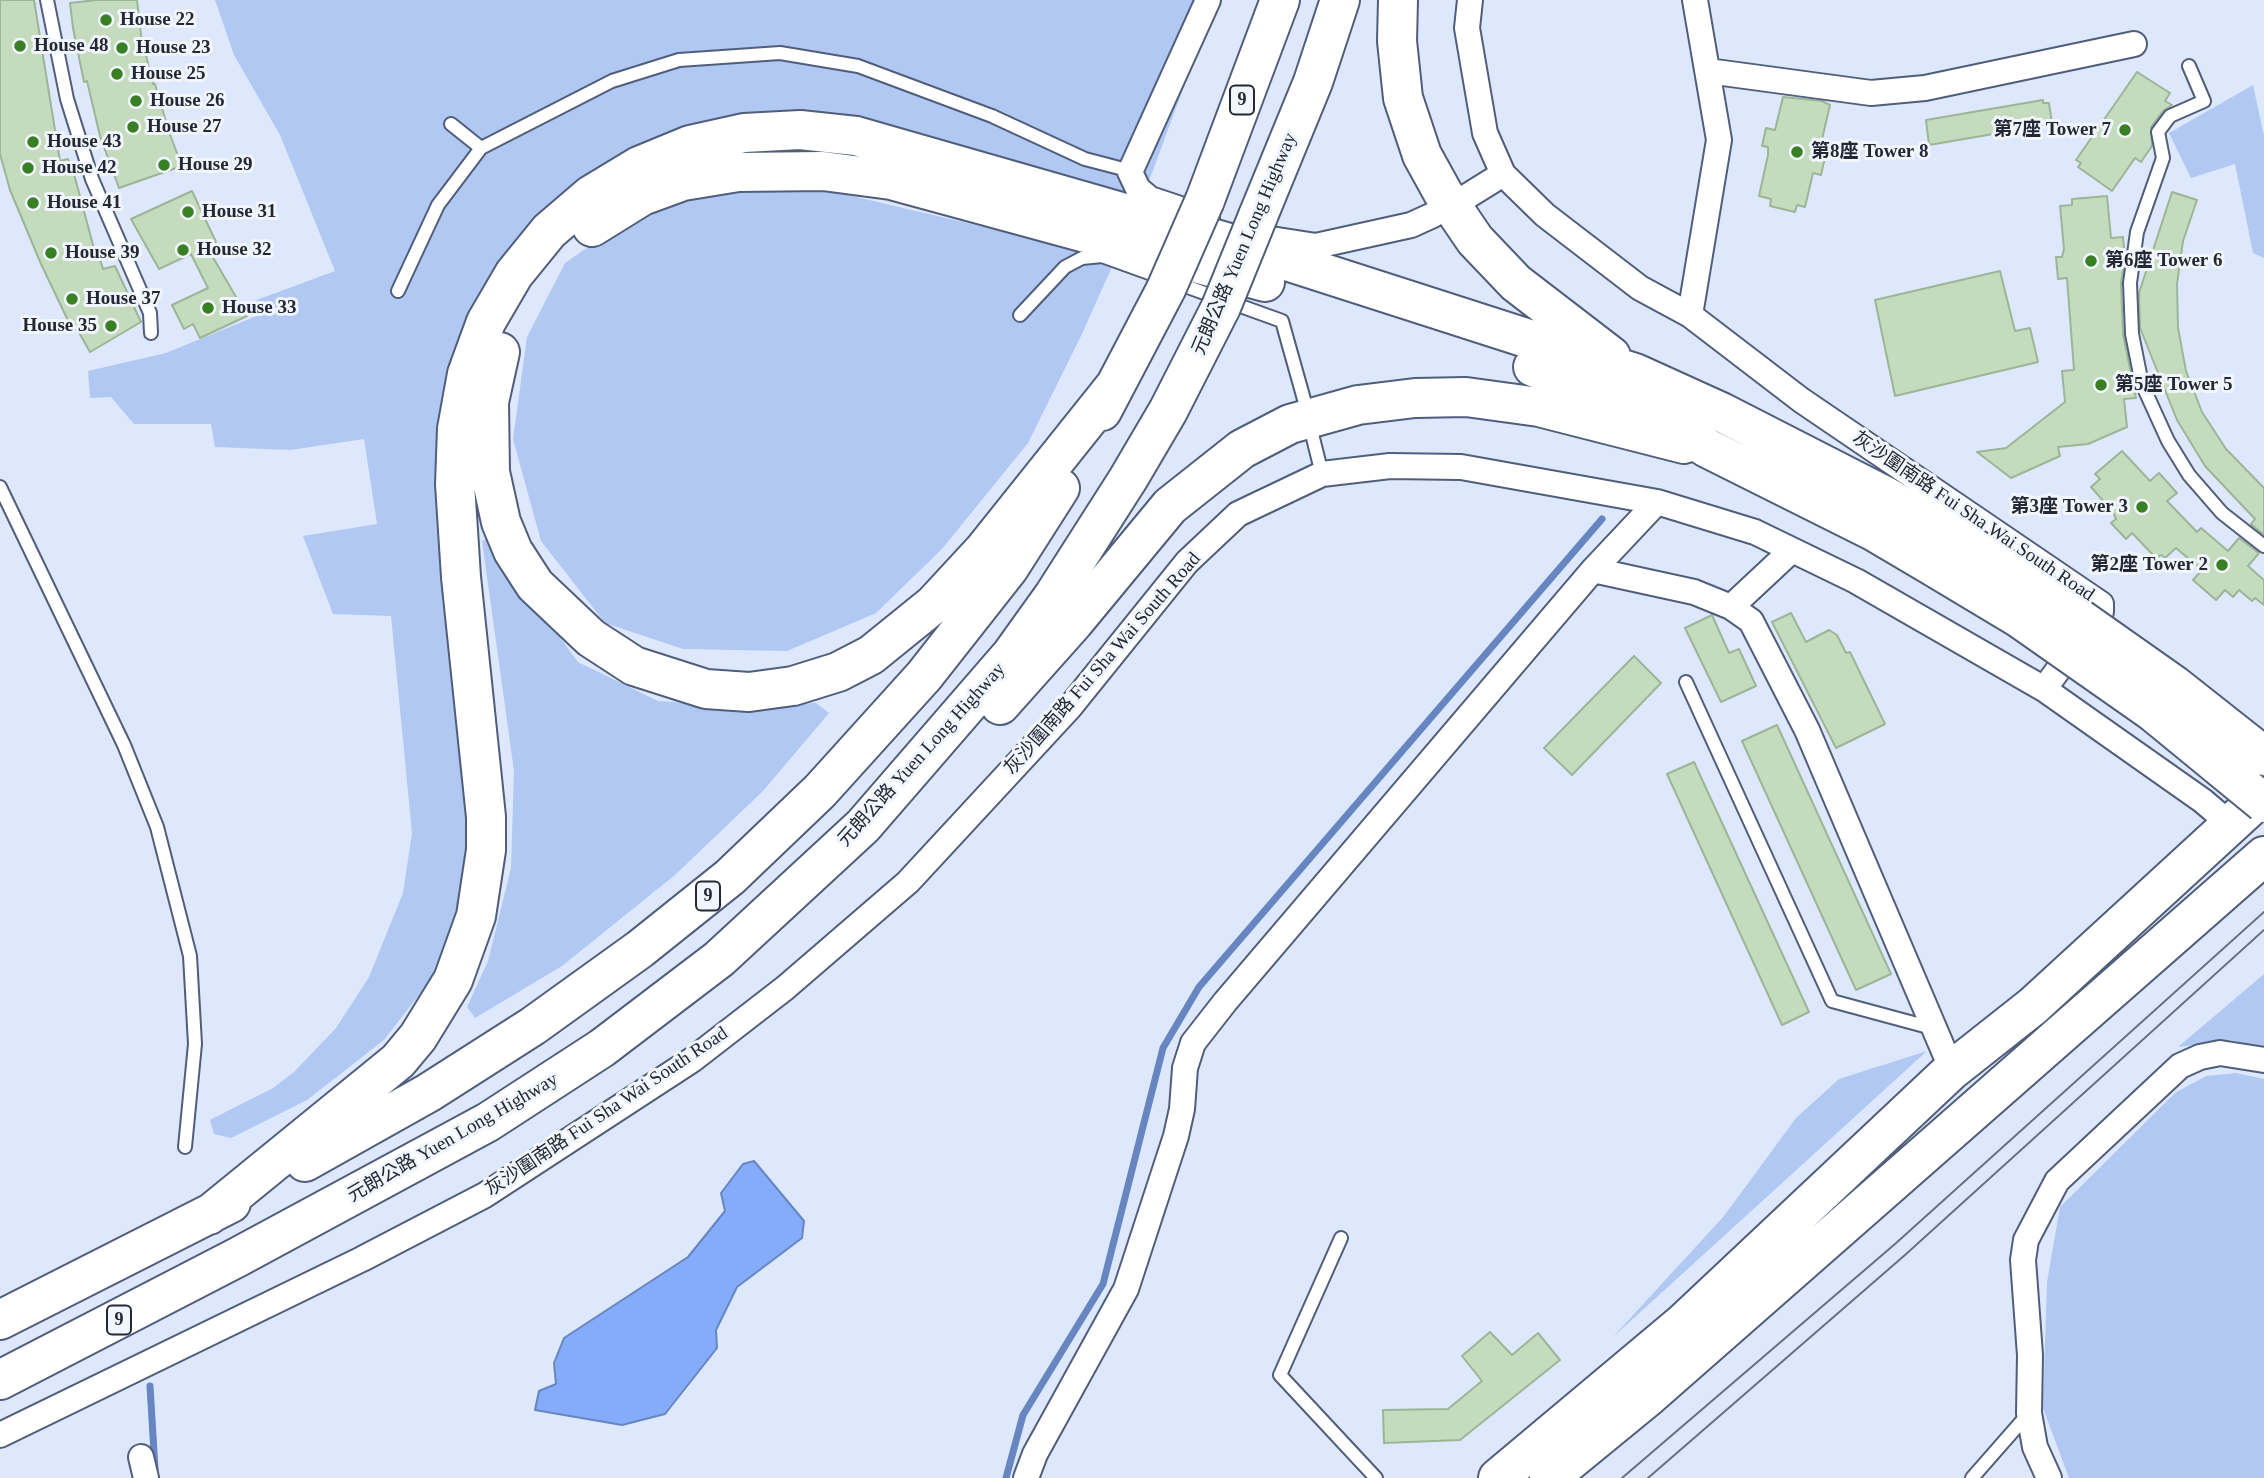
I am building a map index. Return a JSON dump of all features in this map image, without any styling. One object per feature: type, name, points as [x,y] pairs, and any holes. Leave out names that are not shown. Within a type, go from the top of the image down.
[{"type":"main road","name":"9","points":[[0,1321],[209,1215],[476,1063],[640,949],[730,877],[820,791],[966,625],[1009,568],[1078,460],[1166,289],[1205,200],[1280,0]]},
{"type":"main road","name":"元朗公路 Yuen Long Highway","points":[[0,1380],[329,1209],[530,1096],[602,1048],[719,959],[863,826],[1011,655],[1128,479],[1179,391],[1221,307],[1313,82],[1340,0]]},
{"type":"main road","points":[[1398,0],[1398,58],[1405,107],[1422,155],[1453,210],[1475,240],[1516,283],[1635,373]]},
{"type":"main road","points":[[209,1215],[398,1061],[437,1009],[466,949],[476,916],[486,850],[486,817],[461,577],[455,484],[457,429],[467,374],[486,322],[522,263],[549,231],[591,195],[639,166],[690,145],[744,133],[800,130],[856,136],[1255,251],[1635,373],[1756,429],[1950,555],[2019,618],[2153,712],[2264,803]]},
{"type":"main road","points":[[1114,387],[983,551],[934,604],[871,655],[838,672],[793,686],[750,692],[706,689],[653,674],[604,648],[535,585],[513,551],[495,502],[488,417],[496,364],[525,301],[550,267],[585,232],[642,196],[702,177],[775,170],[839,172],[891,180],[1339,303],[1563,377],[1649,410],[1707,449],[1872,531],[1950,555],[2042,592],[2174,685],[2264,755]]},
{"type":"main road","points":[[863,826],[983,723],[1074,622],[1170,506],[1242,449],[1290,424],[1358,405],[1415,398],[1466,397],[1539,407],[1643,436],[1707,449]]},
{"type":"main road","points":[[1498,1478],[1683,1323],[1952,1070],[2033,1006],[2178,870],[2247,830],[2264,793]]},
{"type":"main road","points":[[1549,1478],[1649,1396],[2264,856]]},
{"type":"street","points":[[1208,0],[1131,170],[1138,189],[1150,199],[1287,244],[1305,246],[1327,244],[1411,225],[1433,215]]},
{"type":"street","points":[[1458,202],[1503,174],[1485,133],[1467,28],[1470,0]]},
{"type":"street","points":[[1690,315],[1719,140],[1695,0]]},
{"type":"street","points":[[1707,71],[1871,93],[1926,88],[2134,44]]},
{"type":"street","name":"灰沙圍南路 Fui Sha Wai South Road","points":[[0,1435],[362,1259],[485,1195],[692,1060],[785,988],[908,882],[1070,708],[1187,562],[1238,514],[1322,474],[1390,466],[1461,467],[1657,502],[1755,532],[1856,581],[2044,689],[2101,612],[2101,604],[1801,400],[1690,315],[1640,288],[1545,215],[1503,174]]},
{"type":"street","points":[[1026,1478],[1035,1454],[1079,1379],[1126,1289],[1176,1136],[1182,1109],[1185,1068],[1194,1043],[1225,1002],[1593,570],[1657,502]]},
{"type":"street","points":[[1731,607],[1792,550]]},
{"type":"street","points":[[1593,570],[1694,592],[1731,607],[1751,621],[1807,730],[1952,1070]]},
{"type":"street","points":[[2044,689],[2247,830]]},
{"type":"street","points":[[2049,1478],[2035,1447],[2029,1413],[2029,1355],[2023,1260],[2026,1240],[2057,1181],[2180,1066],[2200,1057],[2220,1053],[2264,1060]]},
{"type":"lane","points":[[47,0],[67,99],[92,179],[150,313],[151,333]]},
{"type":"lane","points":[[398,291],[438,205],[481,148],[612,81],[678,60],[780,54],[858,66],[992,116],[1085,159],[1131,170]]},
{"type":"lane","points":[[2189,66],[2204,101],[2170,116],[2158,132],[2163,158],[2137,232],[2130,283],[2132,334],[2143,384],[2162,431],[2175,453],[2189,475],[2222,513],[2264,546]]},
{"type":"lane","points":[[451,124],[481,148]]},
{"type":"lane","points":[[1020,315],[1065,267],[1082,258],[1102,256],[1282,321],[1305,403]]},
{"type":"lane","points":[[1311,430],[1322,474]]},
{"type":"lane","points":[[0,487],[124,745],[157,827],[190,956],[195,1044],[185,1147]]},
{"type":"lane","points":[[1686,682],[1832,1001],[1932,1028]]},
{"type":"lane","points":[[1341,1238],[1280,1375],[1376,1478]]},
{"type":"lane","points":[[1972,1478],[2029,1413]]},
{"type":"shaded area","points":[[215,0],[1216,0],[1139,208],[820,125],[559,201],[470,371],[472,869],[446,960],[384,1040],[307,1100],[231,1138],[214,1134],[210,1120],[273,1088],[294,1072],[336,1028],[369,977],[403,893],[412,833],[391,616],[333,614],[303,536],[377,524],[364,439],[290,450],[215,447],[211,424],[134,424],[111,397],[90,398],[88,371],[166,353],[259,315],[254,301],[335,271],[280,135],[234,55]]},
{"type":"shaded area","points":[[2253,85],[2264,136],[2264,258],[2253,253],[2235,164],[2191,178],[2169,133]]},
{"type":"shaded area","points":[[722,184],[818,188],[1116,258],[1028,443],[942,549],[876,613],[787,651],[683,649],[605,623],[541,541],[513,439],[527,337],[565,263],[636,214]]},
{"type":"shaded area","points":[[494,536],[528,594],[578,662],[658,701],[731,706],[816,703],[829,713],[763,791],[675,875],[562,966],[475,1018],[467,1007],[488,961],[511,868],[514,771],[482,541]]},
{"type":"shaded area","points":[[2264,974],[2264,1048],[2231,1040],[2178,1047]]},
{"type":"shaded area","points":[[1927,1051],[1613,1337],[1724,1216],[1796,1118],[1839,1079]]},
{"type":"shaded area","points":[[2236,1073],[2264,1079],[2264,1478],[2069,1478],[2043,1408],[2047,1282],[2060,1207],[2175,1093],[2206,1076]]},
{"type":"water","points":[[754,1161],[804,1221],[802,1238],[737,1287],[716,1330],[717,1348],[665,1414],[622,1425],[535,1410],[539,1391],[556,1384],[554,1363],[564,1338],[688,1257],[725,1211],[721,1193],[743,1164]]},
{"type":"building","points":[[0,0],[34,0],[60,161],[68,159],[74,174],[97,260],[100,259],[103,269],[115,266],[141,322],[90,352],[77,329],[73,331],[41,264],[10,190],[0,154]]},
{"type":"building","points":[[137,0],[141,35],[153,84],[182,166],[119,188],[100,136],[87,81],[84,82],[70,3]]},
{"type":"building","name":"第7座 Tower 7","points":[[2137,72],[2170,93],[2165,101],[2172,105],[2163,111],[2151,127],[2152,146],[2141,162],[2135,158],[2112,191],[2078,167],[2081,163],[2076,160]]},
{"type":"building","name":"第8座 Tower 8","points":[[1783,97],[1822,101],[1830,105],[1820,148],[1827,149],[1821,175],[1813,173],[1805,207],[1797,205],[1795,212],[1770,206],[1771,199],[1759,196],[1768,155],[1768,147],[1762,146],[1766,128],[1775,130]]},
{"type":"building","points":[[2043,100],[2043,103],[2049,103],[2052,124],[1929,145],[1926,120]]},
{"type":"building","points":[[192,191],[216,242],[207,247],[247,316],[200,338],[193,324],[184,329],[172,305],[208,288],[191,254],[159,269],[131,219]]},
{"type":"building","points":[[2172,192],[2197,200],[2183,241],[2177,284],[2178,328],[2186,371],[2202,412],[2226,449],[2264,488],[2264,535],[2251,524],[2255,519],[2205,466],[2177,420],[2140,328],[2139,293]]},
{"type":"building","points":[[2107,196],[2111,238],[2123,237],[2125,258],[2121,283],[2123,334],[2136,398],[2124,399],[2127,427],[2088,444],[2058,447],[2060,456],[2011,478],[1977,452],[2006,448],[2065,402],[2062,371],[2074,370],[2067,278],[2058,279],[2056,257],[2062,257],[2064,249],[2060,206],[2072,205],[2072,199]]},
{"type":"building","points":[[2000,271],[2015,331],[2030,328],[2038,362],[1895,396],[1875,300]]},
{"type":"building","points":[[2122,451],[2150,481],[2159,473],[2177,493],[2167,501],[2197,532],[2201,528],[2228,551],[2239,538],[2259,553],[2248,566],[2264,580],[2264,605],[2255,598],[2252,601],[2239,590],[2233,597],[2225,590],[2216,600],[2193,580],[2202,570],[2176,548],[2165,558],[2161,555],[2156,558],[2132,533],[2126,539],[2111,523],[2116,519],[2113,512],[2091,487],[2100,479],[2095,474]]},
{"type":"building","points":[[1791,613],[1806,642],[1829,630],[1837,635],[1846,653],[1850,652],[1885,724],[1836,748],[1772,622]]},
{"type":"building","points":[[1712,615],[1729,653],[1739,649],[1756,686],[1721,702],[1685,628]]},
{"type":"building","points":[[1634,656],[1661,683],[1572,775],[1544,748]]},
{"type":"building","points":[[1777,725],[1891,974],[1856,990],[1742,741]]},
{"type":"building","points":[[1694,762],[1809,1012],[1782,1025],[1667,774]]},
{"type":"building","points":[[1490,1332],[1512,1355],[1538,1333],[1560,1360],[1460,1440],[1384,1443],[1383,1410],[1448,1409],[1482,1381],[1462,1356]]},
{"type":"waterway","points":[[1006,1478],[1023,1415],[1103,1284],[1163,1048],[1199,987],[1602,519]]},
{"type":"waterway","points":[[150,1386],[155,1469]]},
{"type":"tram line","points":[[1622,1478],[1895,1244],[2264,912]]},
{"type":"tram line","points":[[1648,1478],[1905,1255],[2264,930]]},
{"type":"place","name":"House 22","points":[[106,20]]},
{"type":"place","name":"House 48","points":[[20,46]]},
{"type":"place","name":"House 23","points":[[122,48]]},
{"type":"place","name":"House 25","points":[[117,74]]},
{"type":"place","name":"House 26","points":[[136,101]]},
{"type":"place","name":"House 27","points":[[133,127]]},
{"type":"place","name":"第7座 Tower 7","points":[[2125,130]]},
{"type":"place","name":"House 43","points":[[33,142]]},
{"type":"place","name":"第8座 Tower 8","points":[[1797,152]]},
{"type":"place","name":"House 29","points":[[164,165]]},
{"type":"place","name":"House 42","points":[[28,168]]},
{"type":"place","name":"House 41","points":[[33,203]]},
{"type":"place","name":"House 31","points":[[188,212]]},
{"type":"place","name":"House 32","points":[[183,250]]},
{"type":"place","name":"House 39","points":[[51,253]]},
{"type":"place","name":"第6座 Tower 6","points":[[2091,261]]},
{"type":"place","name":"House 37","points":[[72,299]]},
{"type":"place","name":"House 33","points":[[208,308]]},
{"type":"place","name":"House 35","points":[[111,326]]},
{"type":"place","name":"第5座 Tower 5","points":[[2101,385]]},
{"type":"place","name":"第3座 Tower 3","points":[[2142,507]]},
{"type":"place","name":"第2座 Tower 2","points":[[2222,565]]}]
